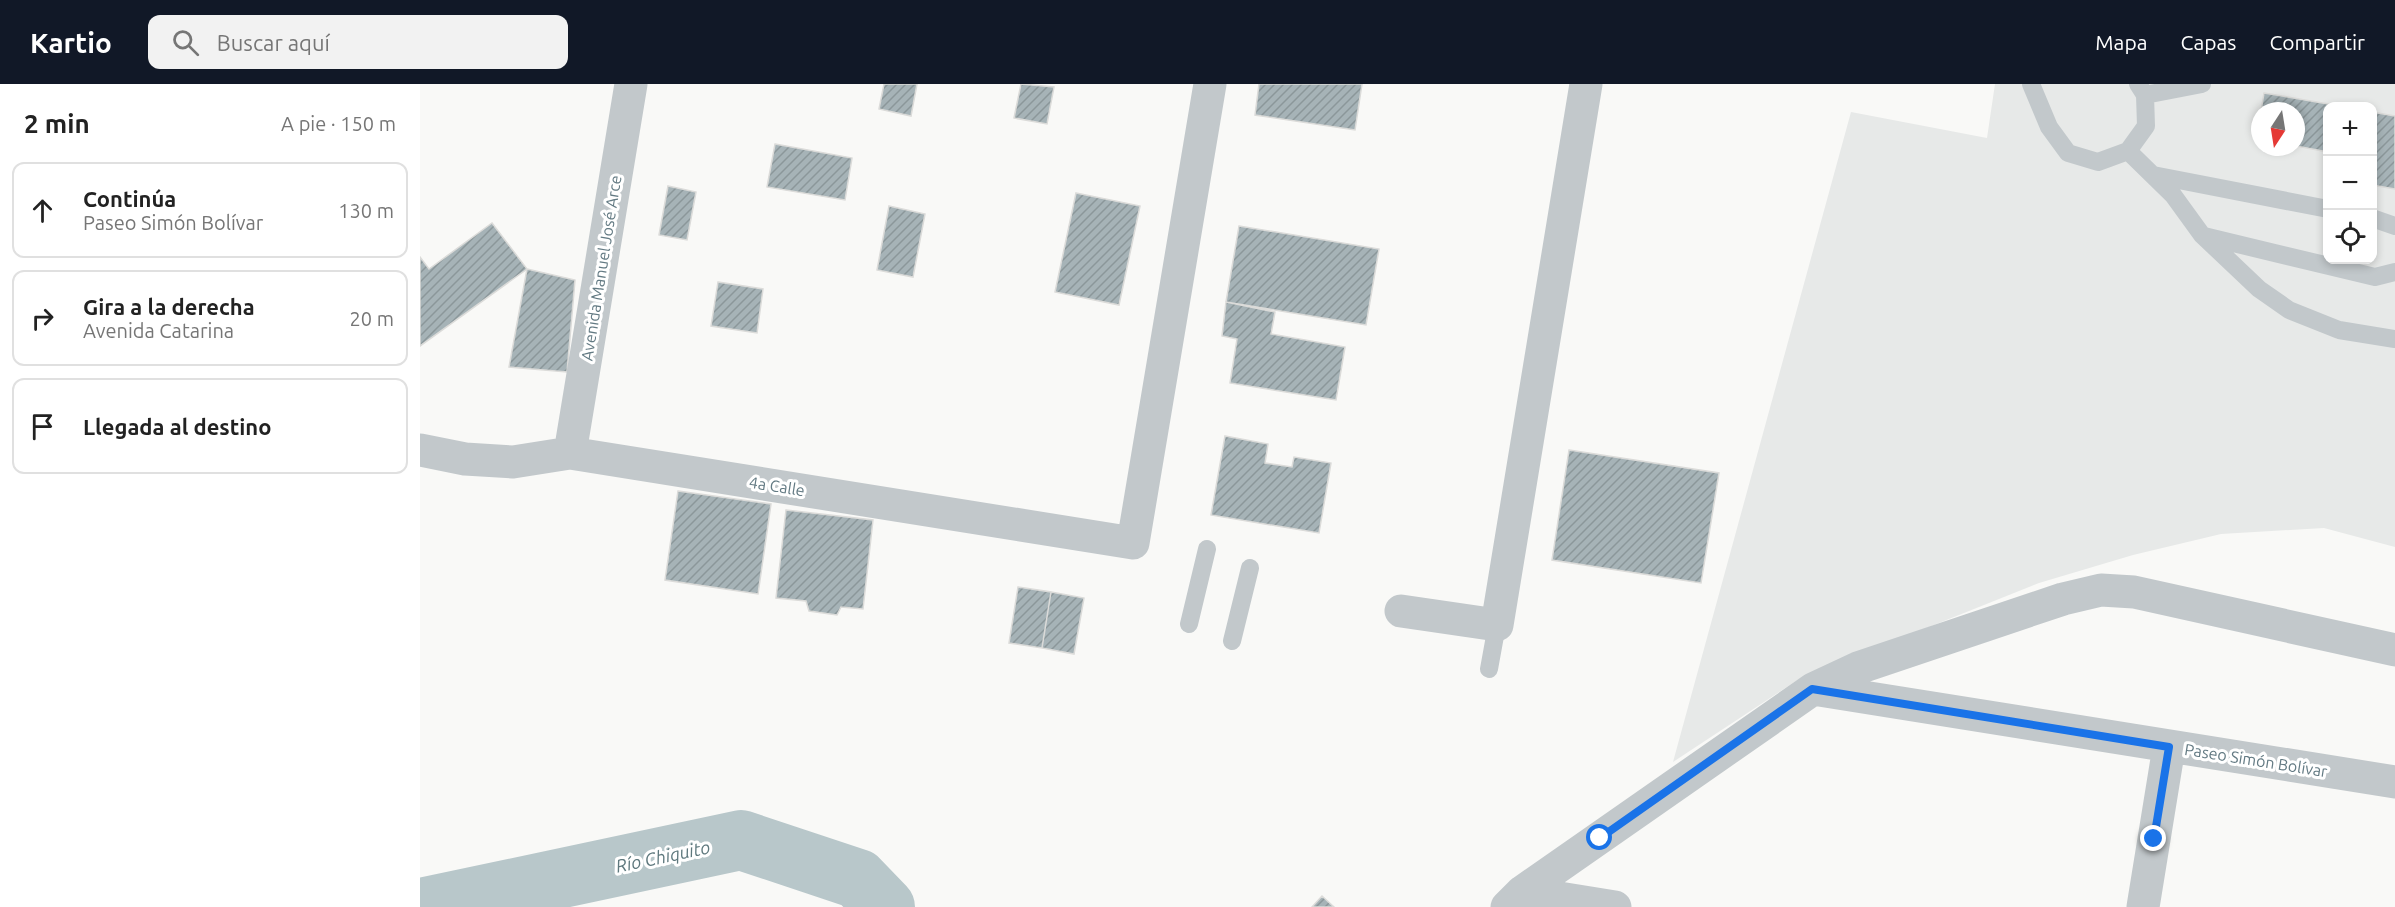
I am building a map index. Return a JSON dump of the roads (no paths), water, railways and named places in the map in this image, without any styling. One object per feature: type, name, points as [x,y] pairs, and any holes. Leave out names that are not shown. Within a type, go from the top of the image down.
[{"type":"street","name":"Avenida Manuel José Arce","points":[[570,453],[631,84]]},
{"type":"street","name":"4a Calle","points":[[420,450],[465,459],[513,462],[570,453],[1133,543],[1210,84]]},
{"type":"street","points":[[1401,611],[1497,626],[1586,84]]},
{"type":"street","points":[[1515,900],[1812,689],[1858,668],[2063,599],[2102,591],[2134,592],[2395,650]]},
{"type":"street","name":"Paseo Simón Bolívar","points":[[1812,689],[2395,782]]},
{"type":"street","points":[[2143,907],[2169,747]]},
{"type":"street","points":[[1515,900],[1615,907]]},
{"type":"lane","points":[[2031,84],[2049,127],[2068,153],[2098,162],[2128,151],[2146,126],[2141,89],[2202,84]]},
{"type":"lane","points":[[2128,151],[2173,195],[2202,235],[2259,289],[2289,310],[2339,330],[2395,339]]},
{"type":"lane","points":[[2151,175],[2323,208]]},
{"type":"lane","points":[[2377,219],[2395,226]]},
{"type":"lane","points":[[2202,235],[2375,277],[2395,272]]},
{"type":"lane","points":[[1188,624],[1207,549]]},
{"type":"lane","points":[[1232,641],[1250,568]]},
{"type":"lane","points":[[1489,669],[1497,626]]},
{"type":"waterway","name":"Río Chiquito","points":[[426,907],[741,840],[858,879],[885,907]]}]
